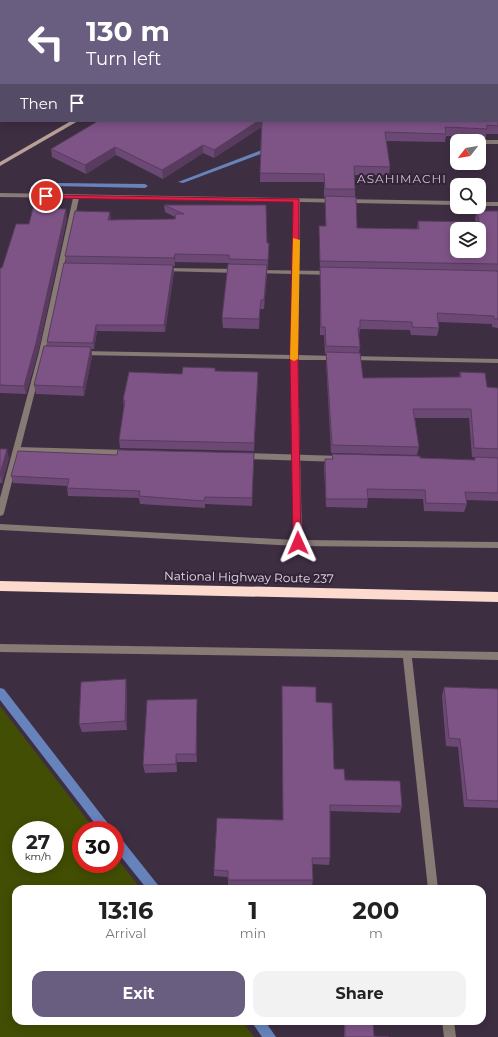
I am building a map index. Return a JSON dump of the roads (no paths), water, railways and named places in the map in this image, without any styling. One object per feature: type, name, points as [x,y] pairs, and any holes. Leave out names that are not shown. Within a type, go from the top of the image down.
[{"type":"highway","name":"National Highway Route 237","points":[[0,586],[498,597]]},
{"type":"street","points":[[0,164],[73,122]]},
{"type":"street","points":[[486,142],[498,142]]},
{"type":"street","points":[[0,195],[450,203]]},
{"type":"street","points":[[0,513],[46,352],[61,267],[76,197]]},
{"type":"street","points":[[297,200],[294,357],[298,543]]},
{"type":"street","points":[[486,204],[498,204]]},
{"type":"street","points":[[61,267],[69,268]]},
{"type":"street","points":[[155,270],[334,273]]},
{"type":"street","points":[[74,352],[498,361]]},
{"type":"street","points":[[17,450],[137,453]]},
{"type":"street","points":[[232,456],[350,459]]},
{"type":"street","points":[[0,528],[298,543],[498,545]]},
{"type":"street","points":[[0,648],[498,656]]},
{"type":"street","points":[[407,655],[433,885]]},
{"type":"street","points":[[448,1025],[450,1037]]},
{"type":"waterway","points":[[181,182],[272,148]]},
{"type":"waterway","points":[[56,185],[145,186]]},
{"type":"waterway","points":[[0,692],[100,821]]},
{"type":"waterway","points":[[124,851],[151,885]]},
{"type":"waterway","points":[[260,1025],[270,1037]]},
{"type":"district","name":"ASAHIMACHI","points":[[402,178]]}]
